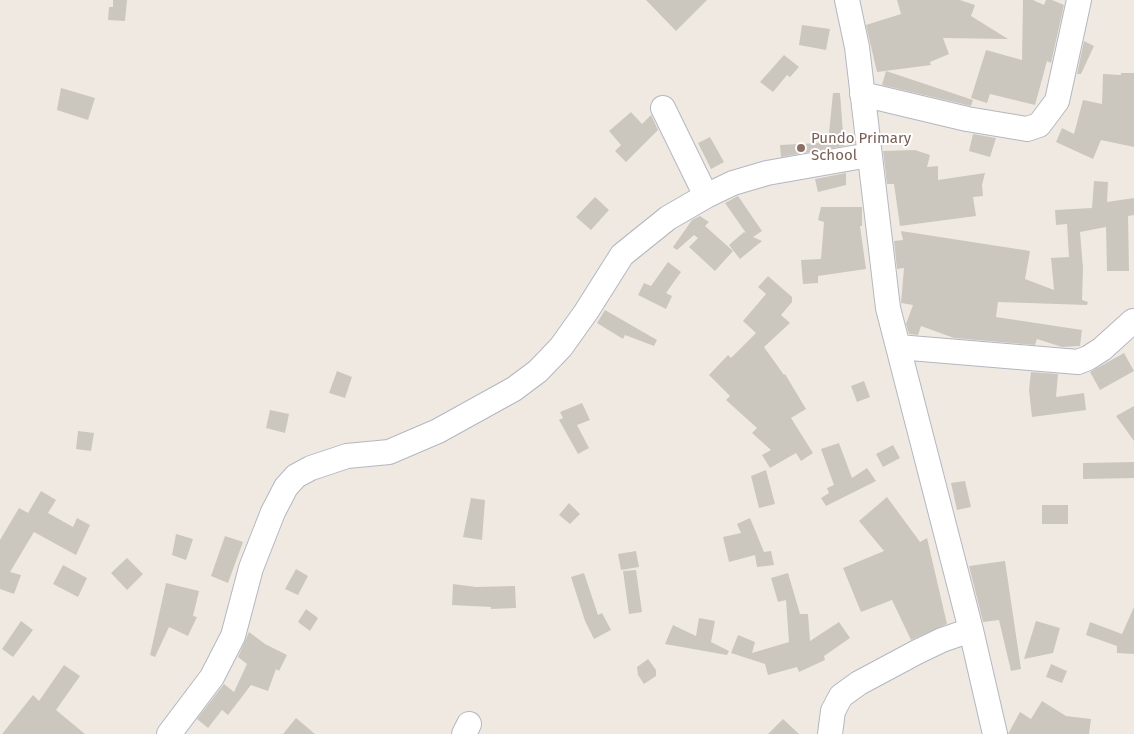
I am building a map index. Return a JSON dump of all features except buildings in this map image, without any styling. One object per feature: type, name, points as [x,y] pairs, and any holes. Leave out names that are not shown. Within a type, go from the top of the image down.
[{"type":"street","points":[[847,0],[857,47],[888,308],[971,630],[995,734]]},
{"type":"street","points":[[862,94],[967,119],[1027,129],[1038,125],[1057,101],[1079,0]]},
{"type":"street","points":[[663,108],[706,196]]},
{"type":"street","points":[[169,734],[212,677],[233,636],[255,559],[286,487],[296,476],[311,468],[346,456],[390,452],[446,427],[514,390],[538,372],[561,347],[622,255],[668,218],[706,196],[733,183],[767,173],[869,155]]},
{"type":"street","points":[[898,346],[1078,362],[1102,349],[1133,321]]},
{"type":"street","points":[[830,734],[833,711],[840,696],[859,683],[917,652],[942,640],[971,630]]},
{"type":"place","name":"Pundo Primary School","points":[[801,148]]}]
